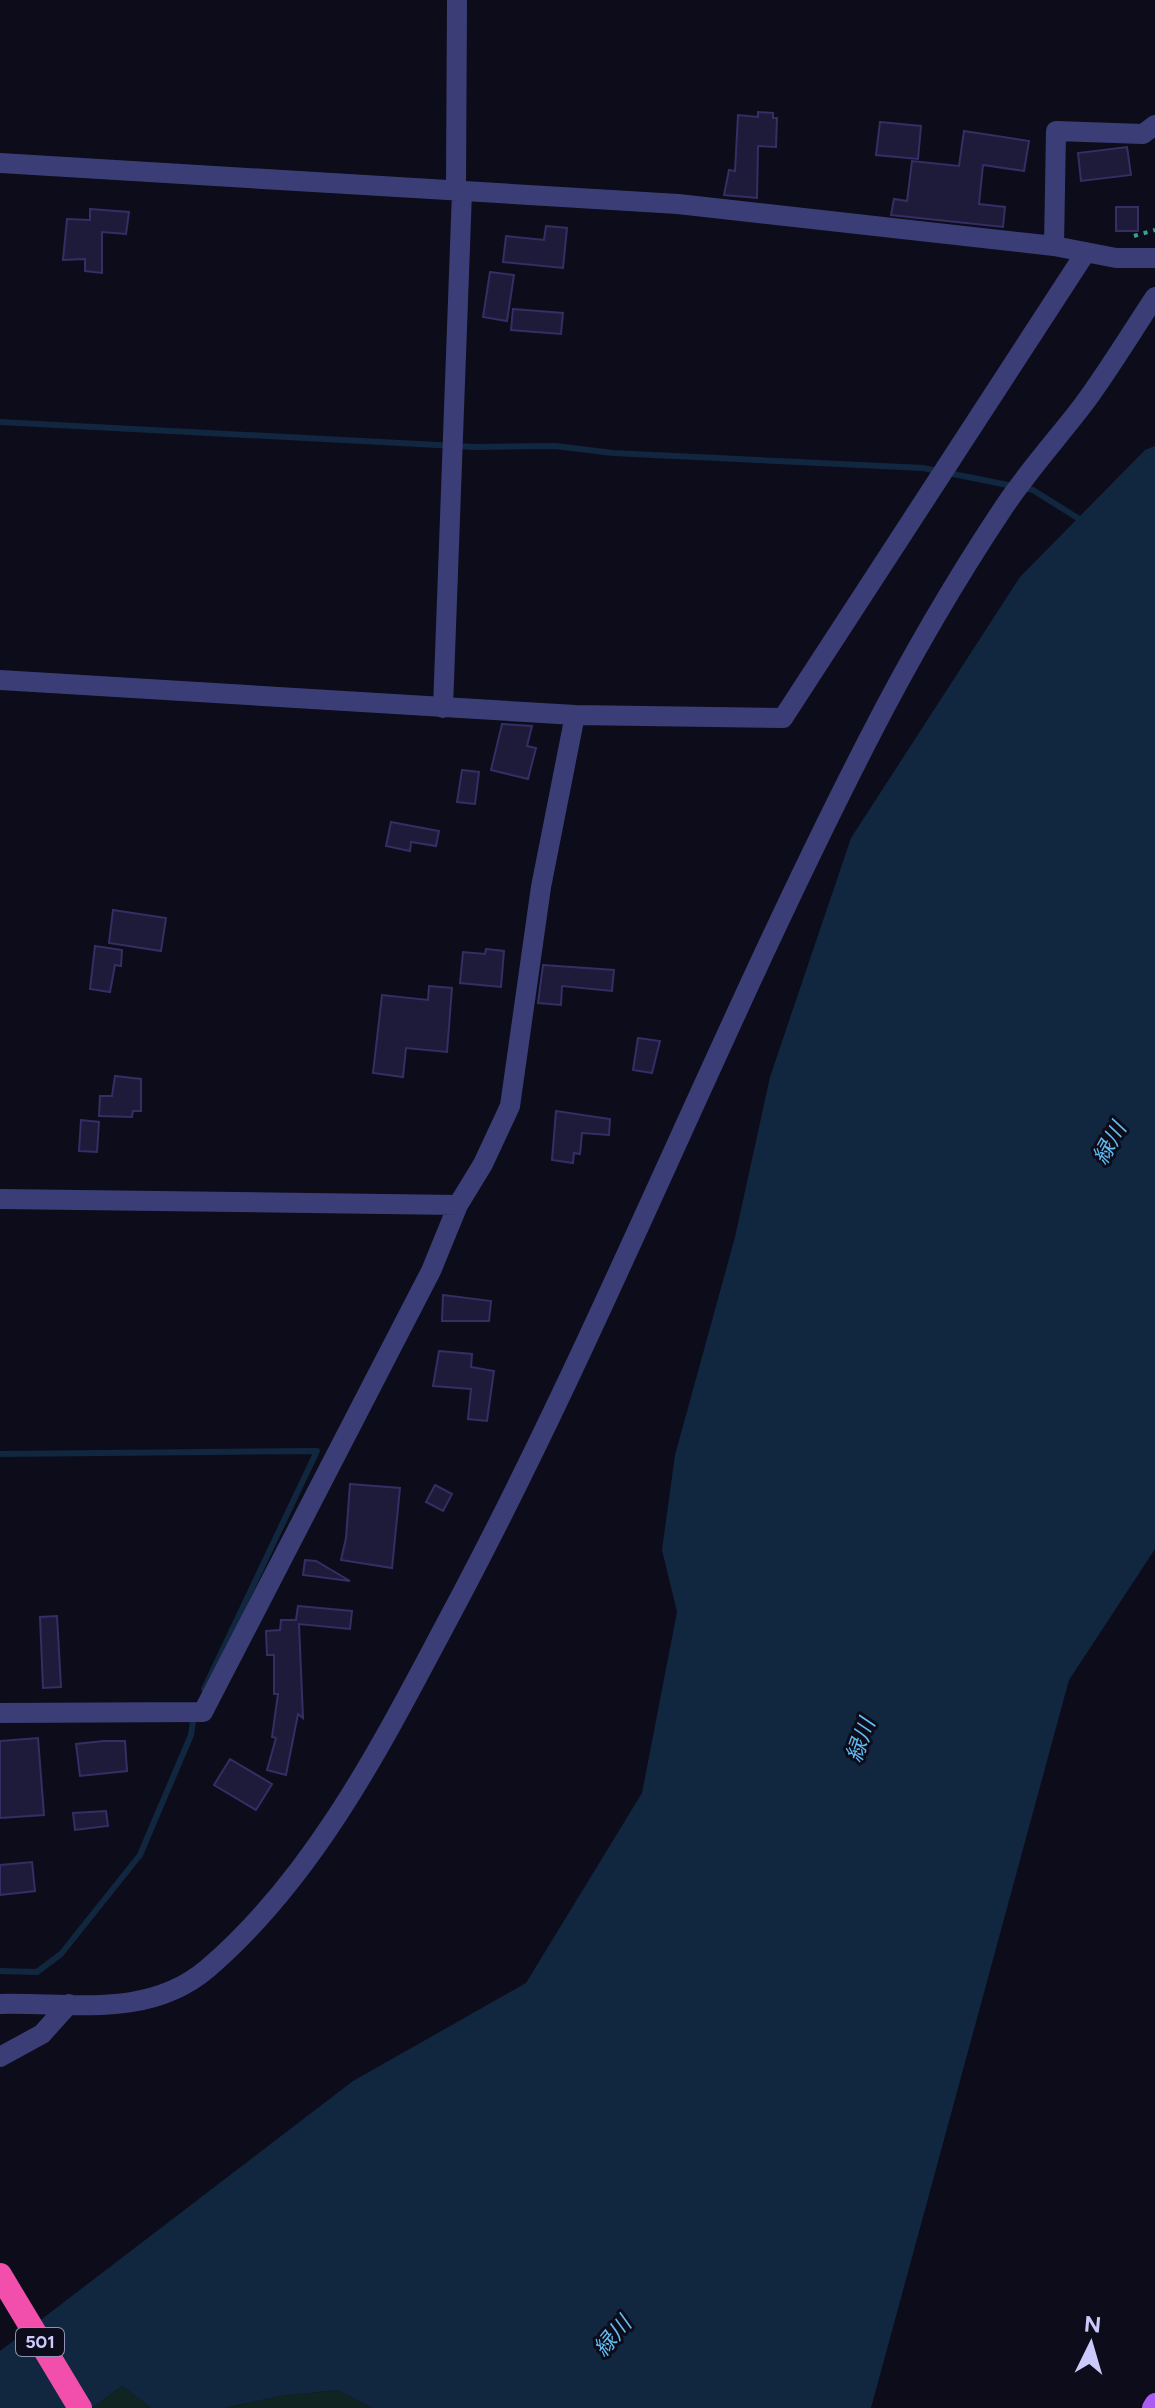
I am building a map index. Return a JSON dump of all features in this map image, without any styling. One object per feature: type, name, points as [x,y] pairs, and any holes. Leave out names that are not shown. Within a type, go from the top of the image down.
[{"type":"highway","name":"501","points":[[0,2275],[80,2408]]},
{"type":"street","points":[[443,708],[462,192],[456,184],[457,0]]},
{"type":"street","points":[[1054,246],[1056,131],[1143,134],[1155,125]]},
{"type":"street","points":[[0,163],[678,204],[1054,246],[1116,258],[1155,258]]},
{"type":"street","points":[[0,680],[575,715],[783,718],[1086,252]]},
{"type":"street","points":[[0,2004],[135,2004],[201,1974],[255,1924],[339,1813],[400,1711],[518,1490],[750,981],[869,738],[931,626],[1006,504],[1086,401],[1155,297]]},
{"type":"street","points":[[0,1713],[203,1712],[431,1271],[458,1205],[483,1164],[510,1106],[541,887],[575,715]]},
{"type":"street","points":[[0,1199],[458,1205]]},
{"type":"street","points":[[0,2057],[42,2034],[69,2004]]},
{"type":"green space","points":[[122,2386],[151,2408],[92,2408]]},
{"type":"green space","points":[[338,2390],[372,2408],[225,2408],[280,2396]]},
{"type":"water","name":"緑川","points":[[1155,446],[1155,1549],[1069,1680],[871,2408],[372,2408],[338,2390],[280,2396],[225,2408],[151,2408],[122,2386],[92,2408],[0,2408],[0,2351],[353,2081],[526,1983],[642,1793],[677,1612],[662,1550],[675,1455],[735,1237],[770,1077],[851,838],[1020,577],[1145,450]]},
{"type":"building","points":[[758,112],[773,113],[773,118],[777,118],[776,147],[758,146],[757,198],[724,195],[729,170],[735,171],[738,115],[758,117]]},
{"type":"building","points":[[880,122],[921,126],[918,159],[876,155]]},
{"type":"building","points":[[964,131],[1029,141],[1024,171],[983,165],[979,204],[1005,207],[1003,227],[891,215],[894,199],[907,201],[912,161],[959,166]]},
{"type":"building","points":[[1127,147],[1131,175],[1081,181],[1078,153]]},
{"type":"building","points":[[1116,207],[1138,207],[1138,231],[1116,231]]},
{"type":"building","points":[[90,209],[129,212],[126,234],[102,232],[102,273],[85,271],[85,259],[63,260],[67,219],[90,220]]},
{"type":"building","points":[[546,226],[567,228],[563,268],[503,262],[506,236],[544,240]]},
{"type":"building","points":[[490,272],[514,275],[507,321],[483,317]]},
{"type":"building","points":[[513,309],[563,313],[561,334],[511,330]]},
{"type":"building","points":[[502,724],[532,726],[527,746],[536,748],[528,779],[491,770]]},
{"type":"building","points":[[462,770],[479,772],[475,804],[457,802]]},
{"type":"building","points":[[391,822],[439,831],[436,846],[411,842],[410,851],[386,846]]},
{"type":"building","points":[[113,910],[166,918],[161,951],[109,943]]},
{"type":"building","points":[[95,946],[122,950],[121,966],[115,965],[110,992],[90,989]]},
{"type":"building","points":[[486,949],[504,951],[501,987],[460,983],[463,952],[485,954]]},
{"type":"building","points":[[543,965],[614,970],[612,991],[562,986],[561,1005],[538,1003]]},
{"type":"building","points":[[429,986],[452,988],[447,1052],[406,1048],[403,1077],[373,1073],[382,995],[428,1000]]},
{"type":"building","points":[[638,1038],[660,1041],[652,1073],[633,1070]]},
{"type":"building","points":[[115,1076],[141,1079],[141,1111],[133,1111],[132,1117],[99,1116],[100,1096],[112,1096]]},
{"type":"building","points":[[556,1111],[610,1119],[609,1135],[582,1133],[580,1154],[574,1153],[573,1163],[552,1160]]},
{"type":"building","points":[[81,1120],[99,1122],[97,1152],[79,1151]]},
{"type":"building","points":[[443,1295],[491,1301],[489,1321],[442,1321]]},
{"type":"building","points":[[439,1351],[472,1354],[471,1367],[494,1371],[487,1421],[468,1419],[471,1389],[433,1386]]},
{"type":"building","points":[[350,1484],[400,1488],[392,1568],[341,1560]]},
{"type":"building","points":[[435,1485],[452,1494],[443,1511],[426,1502]]},
{"type":"building","points":[[305,1560],[316,1561],[350,1581],[303,1575]]},
{"type":"building","points":[[298,1606],[352,1611],[350,1629],[299,1624],[303,1718],[298,1714],[286,1775],[267,1770],[276,1738],[272,1737],[278,1694],[274,1694],[274,1655],[267,1655],[266,1631],[280,1630],[281,1620],[296,1620]]},
{"type":"building","points":[[57,1616],[61,1687],[43,1688],[40,1617]]},
{"type":"building","points":[[38,1738],[44,1815],[0,1818],[0,1741]]},
{"type":"building","points":[[125,1741],[127,1771],[80,1776],[76,1744]]},
{"type":"building","points":[[230,1759],[272,1784],[256,1810],[214,1785]]},
{"type":"building","points":[[106,1811],[108,1826],[75,1830],[73,1813]]},
{"type":"building","points":[[32,1862],[35,1891],[0,1895],[0,1865]]},
{"type":"waterway","points":[[0,422],[475,447],[555,446],[613,453],[923,468],[1013,486]]},
{"type":"waterway","points":[[1024,488],[1033,490],[1084,522]]},
{"type":"waterway","points":[[0,1454],[317,1451],[204,1689]]},
{"type":"waterway","points":[[0,1971],[37,1972],[61,1954],[140,1855],[191,1735],[194,1715]]}]
